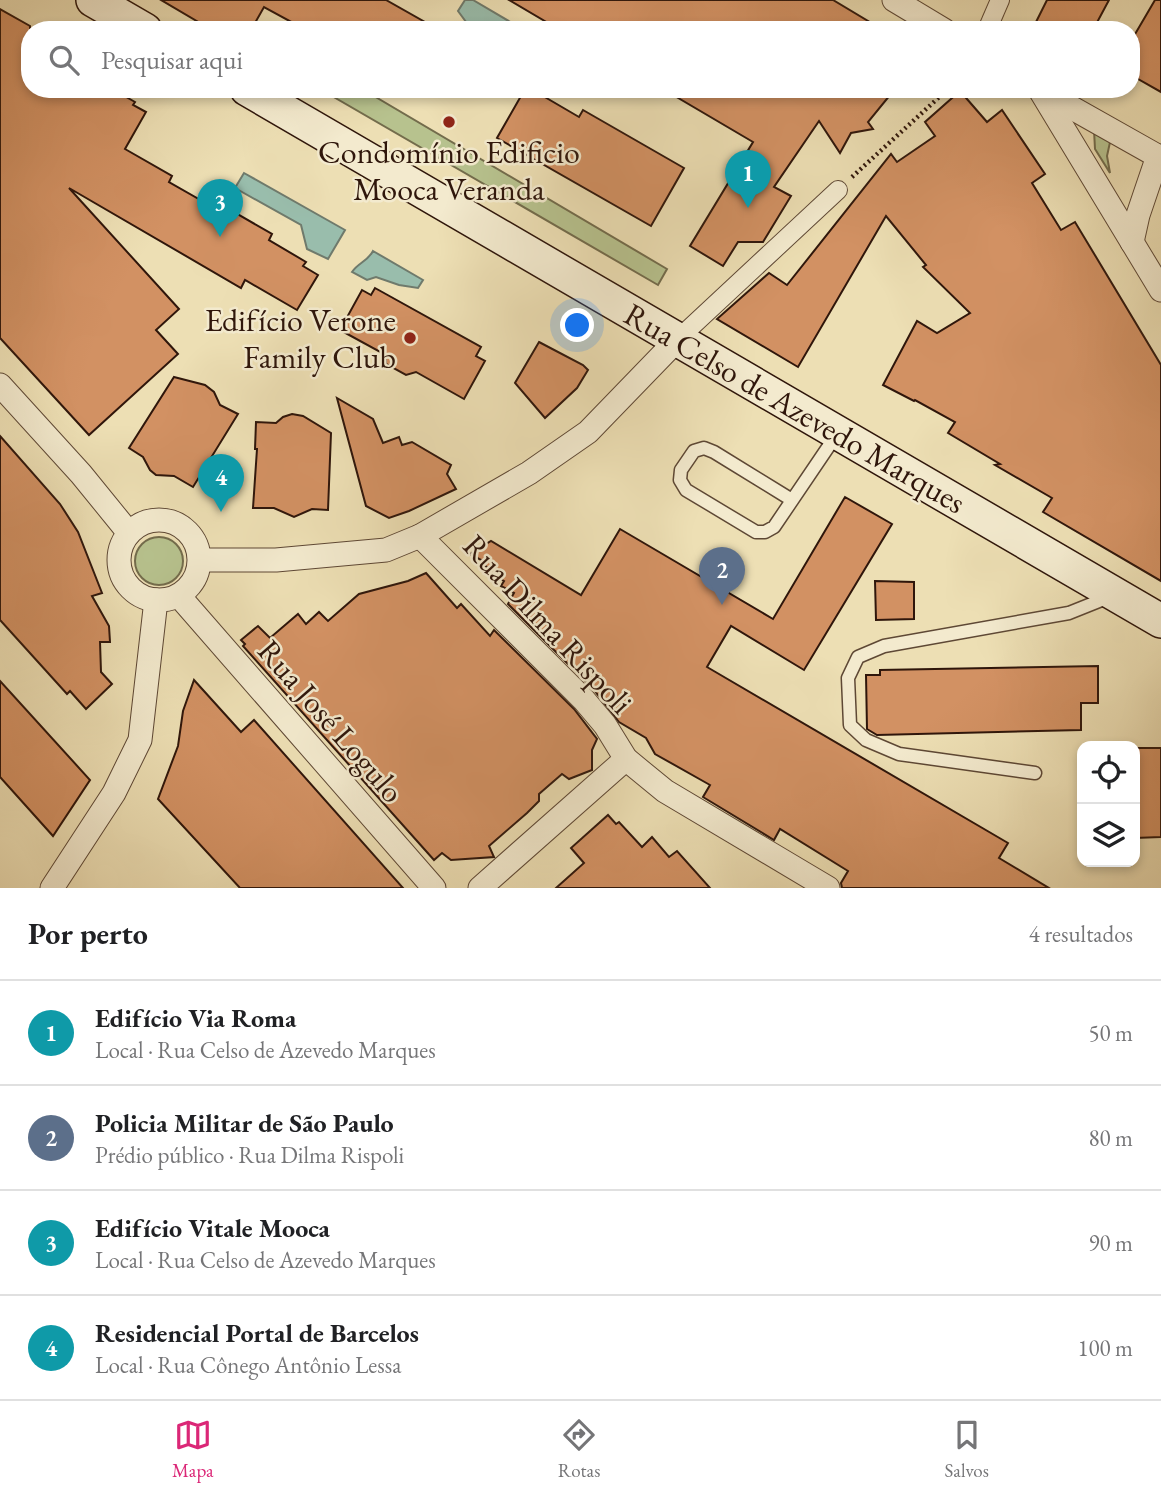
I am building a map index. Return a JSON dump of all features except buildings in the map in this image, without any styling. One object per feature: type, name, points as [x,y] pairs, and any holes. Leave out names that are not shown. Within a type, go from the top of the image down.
[{"type":"main road","points":[[102,2],[131,21]]},
{"type":"main road","name":"Rua Celso de Azevedo Marques","points":[[262,98],[1161,621]]},
{"type":"street","points":[[894,0],[929,21]]},
{"type":"street","points":[[990,21],[1000,0]]},
{"type":"street","points":[[1045,98],[1161,290]]},
{"type":"street","points":[[1054,98],[1160,157],[1138,215],[1132,243]]},
{"type":"street","points":[[200,560],[276,560],[386,550],[420,536],[529,473],[589,432],[677,340],[838,190]]},
{"type":"street","points":[[0,385],[81,474],[130,533]]},
{"type":"street","points":[[153,521],[175,524],[193,538],[200,560],[194,582],[179,596],[163,601],[137,594],[127,584],[121,572],[119,558],[122,545],[130,533],[140,525],[153,521]]},
{"type":"street","name":"Rua Dilma Rispoli","points":[[420,536],[584,700],[605,725],[625,759]]},
{"type":"street","name":"Rua José Logulo","points":[[179,596],[434,888]]},
{"type":"street","points":[[52,888],[114,793],[140,740],[156,600]]},
{"type":"street","points":[[480,888],[625,759],[693,810],[828,888]]},
{"type":"lane","points":[[792,500],[704,448],[694,451],[681,470],[680,480],[686,490],[756,532],[765,532],[774,527],[837,433]]},
{"type":"lane","points":[[1035,773],[899,754],[866,740],[849,725],[848,678],[858,657],[884,646],[1069,613],[1115,595]]},
{"type":"path","points":[[838,190],[938,98]]},
{"type":"green space","points":[[336,98],[377,98],[667,269],[658,285]]},
{"type":"green space","points":[[1094,130],[1112,133],[1107,156],[1110,173],[1095,149]]},
{"type":"green space","points":[[159,537],[176,544],[183,561],[176,578],[159,585],[142,578],[135,561],[142,544]]},
{"type":"shaded area","points":[[465,0],[473,0],[509,21],[465,21],[458,11]]},
{"type":"shaded area","points":[[244,173],[345,230],[328,259],[307,249],[301,225],[235,188]]},
{"type":"shaded area","points":[[373,251],[423,280],[418,288],[376,277],[367,280],[352,272]]},
{"type":"place","name":"Condomínio Edificio Mooca Veranda","points":[[449,122]]},
{"type":"place","name":"Edifício Via Roma","points":[[748,208]]},
{"type":"place","name":"Edifício Vitale Mooca","points":[[220,237]]},
{"type":"place","name":"Edifício Verone Family Club","points":[[410,338]]},
{"type":"place","name":"Residencial Portal de Barcelos","points":[[221,512]]},
{"type":"place","name":"Policia Militar de São Paulo","points":[[722,605]]}]
